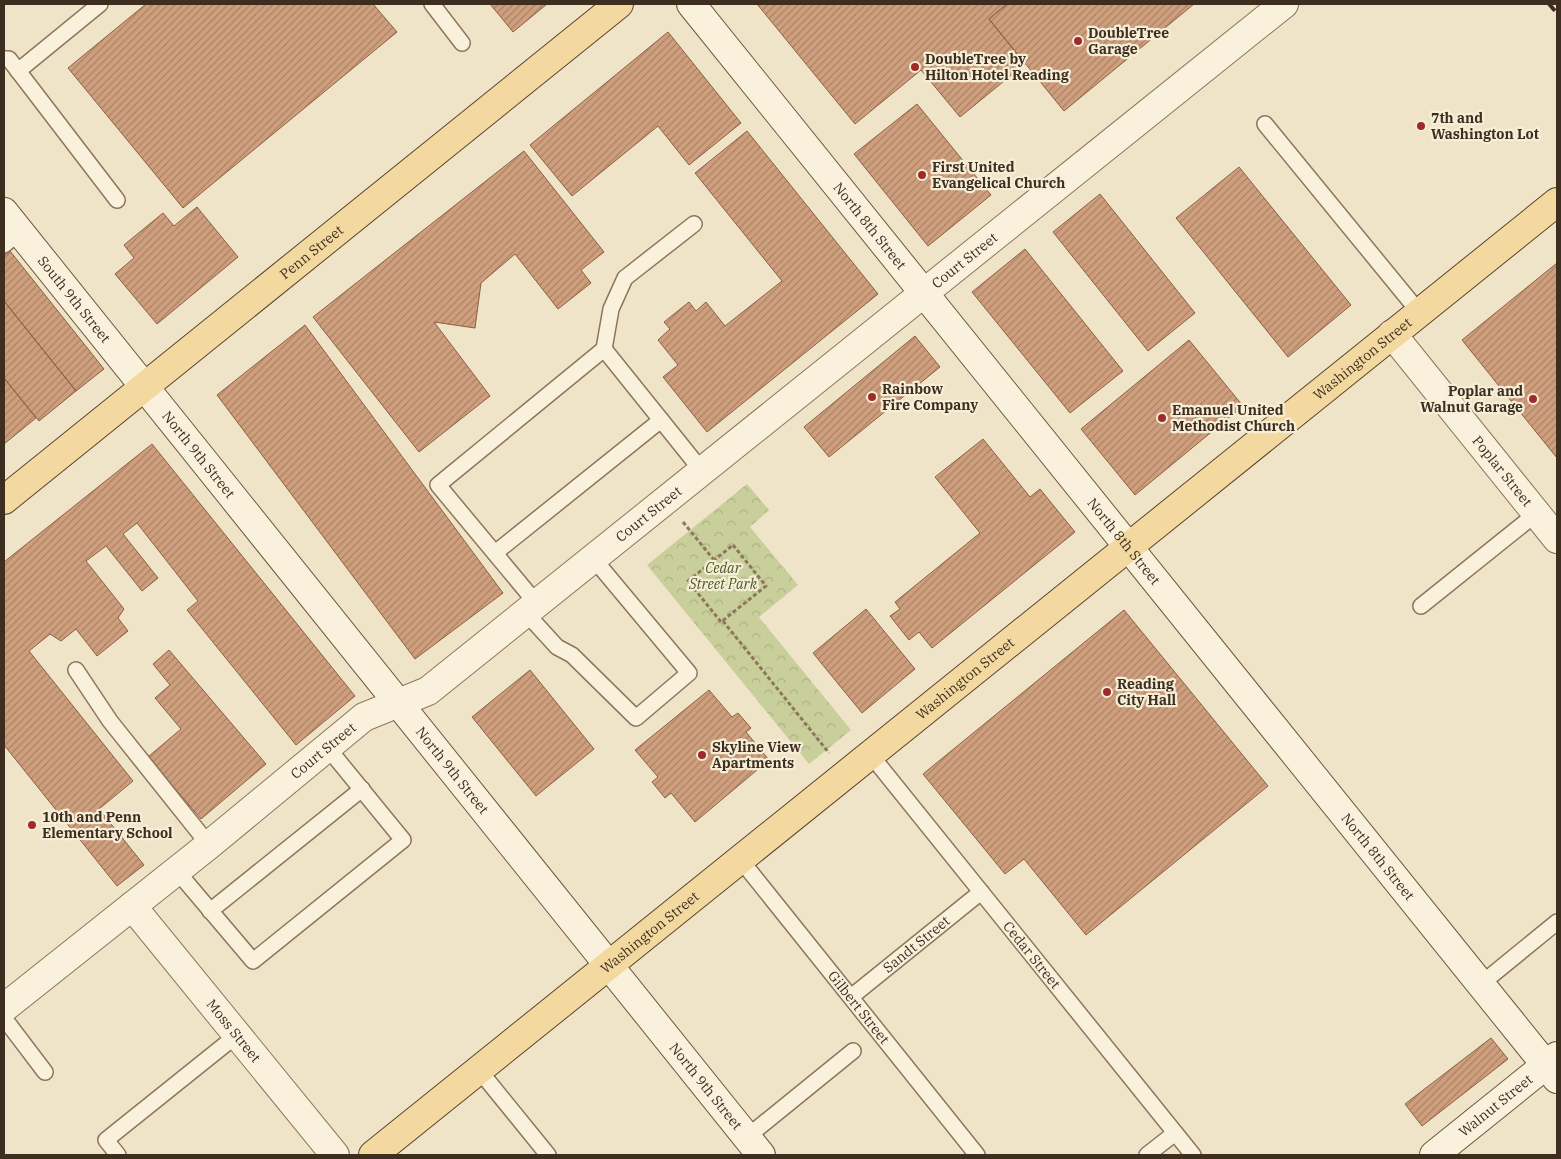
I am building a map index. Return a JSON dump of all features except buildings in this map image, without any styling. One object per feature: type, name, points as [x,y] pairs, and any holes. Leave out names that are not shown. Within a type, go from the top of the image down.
[{"type":"main road","name":"Penn Street","points":[[4,500],[619,4]]},
{"type":"main road","name":"North 8th Street","points":[[692,4],[1481,984],[1553,1067]]},
{"type":"main road","name":"Court Street","points":[[4,1008],[209,845],[364,717],[428,691],[1284,4]]},
{"type":"main road","name":"Washington Street","points":[[373,1155],[1557,202]]},
{"type":"main road","name":"South 9th Street","points":[[9,230],[144,387]]},
{"type":"main road","name":"Poplar Street","points":[[1392,334],[1557,539]]},
{"type":"main road","name":"North 9th Street","points":[[144,387],[754,1146]]},
{"type":"main road","name":"Moss Street","points":[[132,906],[335,1155]]},
{"type":"main road","name":"Walnut Street","points":[[1434,1155],[1553,1067]]},
{"type":"lane","points":[[18,71],[100,4]]},
{"type":"lane","points":[[432,4],[462,43]]},
{"type":"lane","points":[[4,59],[9,59],[117,200]]},
{"type":"lane","points":[[1265,124],[1419,312]]},
{"type":"lane","points":[[593,558],[688,673],[636,718],[572,655],[557,647],[495,553],[438,485],[604,348],[611,309],[625,278],[694,224]]},
{"type":"lane","points":[[604,348],[702,471]]},
{"type":"lane","points":[[495,553],[661,420]]},
{"type":"lane","points":[[1421,606],[1537,513]]},
{"type":"lane","points":[[76,670],[110,721],[209,845]]},
{"type":"lane","points":[[176,870],[252,961],[403,840],[327,747]]},
{"type":"lane","name":"Cedar Street","points":[[870,754],[1194,1155]]},
{"type":"lane","points":[[210,911],[362,789]]},
{"type":"lane","name":"Gilbert Street","points":[[740,859],[977,1155]]},
{"type":"lane","name":"Sandt Street","points":[[851,997],[981,892]]},
{"type":"lane","points":[[1481,984],[1557,922]]},
{"type":"lane","points":[[4,1018],[45,1072]]},
{"type":"lane","points":[[118,1155],[106,1140],[238,1035]]},
{"type":"lane","points":[[754,1146],[853,1051]]},
{"type":"lane","points":[[479,1070],[548,1155]]},
{"type":"lane","points":[[1147,1155],[1175,1132]]},
{"type":"path","points":[[666,500],[714,560]]},
{"type":"path","points":[[722,621],[766,586],[732,545],[688,581],[846,774]]},
{"type":"green space","name":"Cedar Street Park","points":[[747,484],[769,510],[750,527],[798,585],[759,617],[851,730],[809,764],[647,565]]},
{"type":"railway","points":[[1549,4],[1557,13]]},
{"type":"place","name":"DoubleTree Garage","points":[[1078,41]]},
{"type":"place","name":"DoubleTree by Hilton Hotel Reading","points":[[915,67]]},
{"type":"place","name":"7th and Washington Lot","points":[[1421,126]]},
{"type":"place","name":"First United Evangelical Church","points":[[922,175]]},
{"type":"place","name":"Rainbow Fire Company","points":[[872,397]]},
{"type":"place","name":"Poplar and Walnut Garage","points":[[1533,399]]},
{"type":"place","name":"Emanuel United Methodist Church","points":[[1162,418]]},
{"type":"place","name":"Reading City Hall","points":[[1107,692]]},
{"type":"place","name":"Skyline View Apartments","points":[[702,755]]},
{"type":"place","name":"10th and Penn Elementary School","points":[[32,825]]}]
